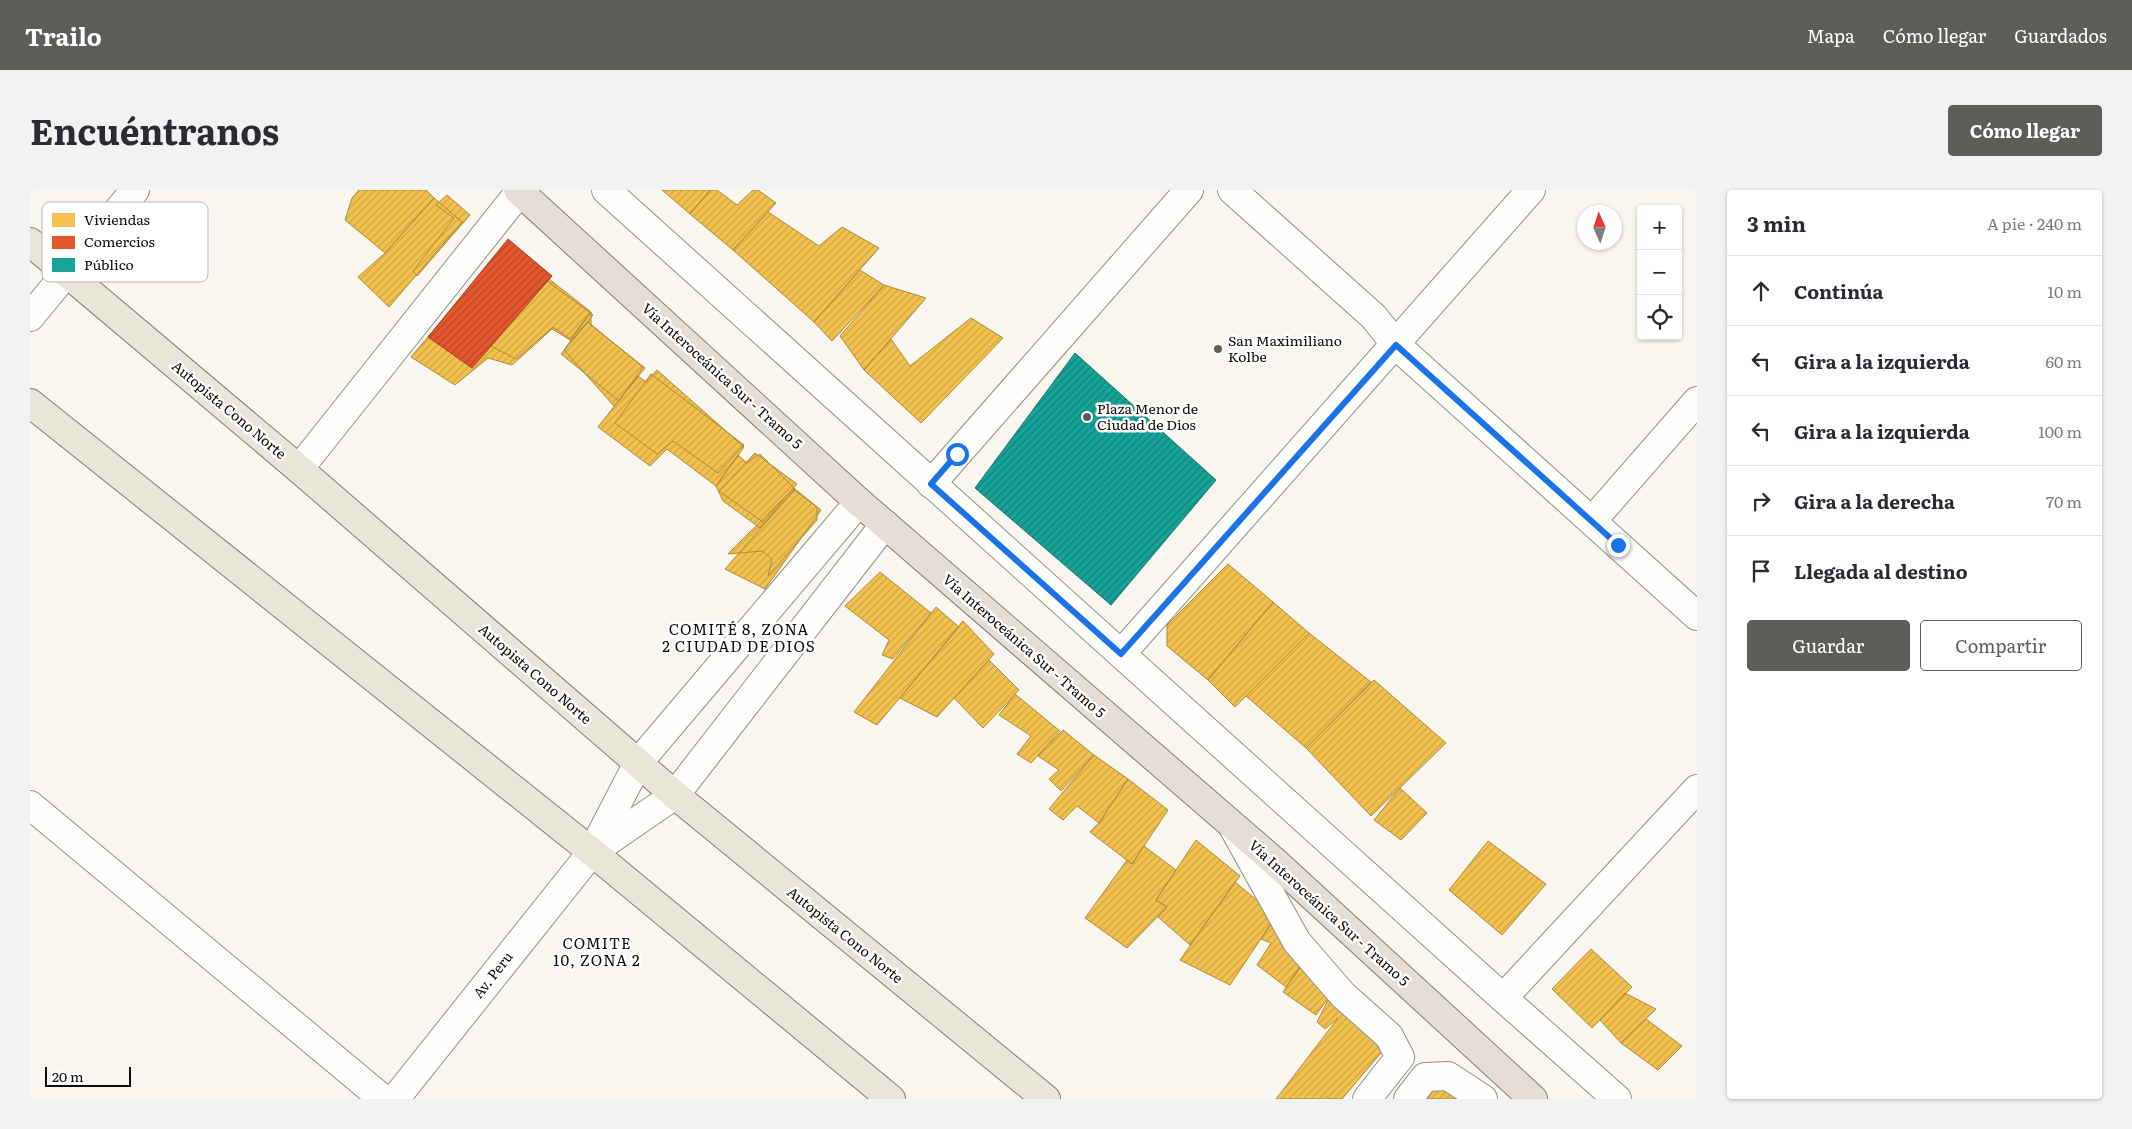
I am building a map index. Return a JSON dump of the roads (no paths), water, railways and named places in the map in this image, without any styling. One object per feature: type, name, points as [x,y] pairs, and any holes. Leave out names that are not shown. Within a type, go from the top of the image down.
[{"type":"highway","name":"Vía Interoceánica Sur - Tramo 5","points":[[519,191],[860,502],[1274,861],[1533,1099]]},
{"type":"main road","name":"Autopista Cono Norte","points":[[30,242],[42,252]]},
{"type":"main road","name":"Autopista Cono Norte","points":[[79,282],[675,795],[1046,1099]]},
{"type":"main road","points":[[30,403],[592,852],[891,1099]]},
{"type":"street","points":[[125,202],[135,190]]},
{"type":"street","points":[[606,190],[1502,998],[1617,1099]]},
{"type":"street","points":[[931,484],[1189,190]]},
{"type":"street","points":[[1232,190],[1374,317],[1396,345],[1697,616]]},
{"type":"street","points":[[1121,654],[1531,190]]},
{"type":"street","points":[[299,470],[519,191]]},
{"type":"street","points":[[30,316],[57,282]]},
{"type":"street","points":[[1592,521],[1697,401]]},
{"type":"street","points":[[592,852],[638,763],[860,502]]},
{"type":"street","points":[[592,852],[675,795],[885,524]]},
{"type":"street","points":[[1502,998],[1697,789]]},
{"type":"street","points":[[30,805],[383,1099]]},
{"type":"street","points":[[1232,825],[1297,942],[1343,994],[1389,1036],[1400,1058],[1367,1099]]},
{"type":"street","name":"Av. Peru","points":[[395,1099],[592,852]]},
{"type":"street","points":[[1408,1099],[1425,1077],[1448,1076],[1483,1099]]},
{"type":"place","name":"San Maximiliano Kolbe","points":[[1218,349]]},
{"type":"place","name":"Plaza Menor de Ciudad de Dios","points":[[1087,417]]},
{"type":"district","name":"COMITÉ 8, ZONA 2 CIUDAD DE DIOS","points":[[739,638]]},
{"type":"district","name":"COMITE 10, ZONA 2","points":[[597,952]]}]
